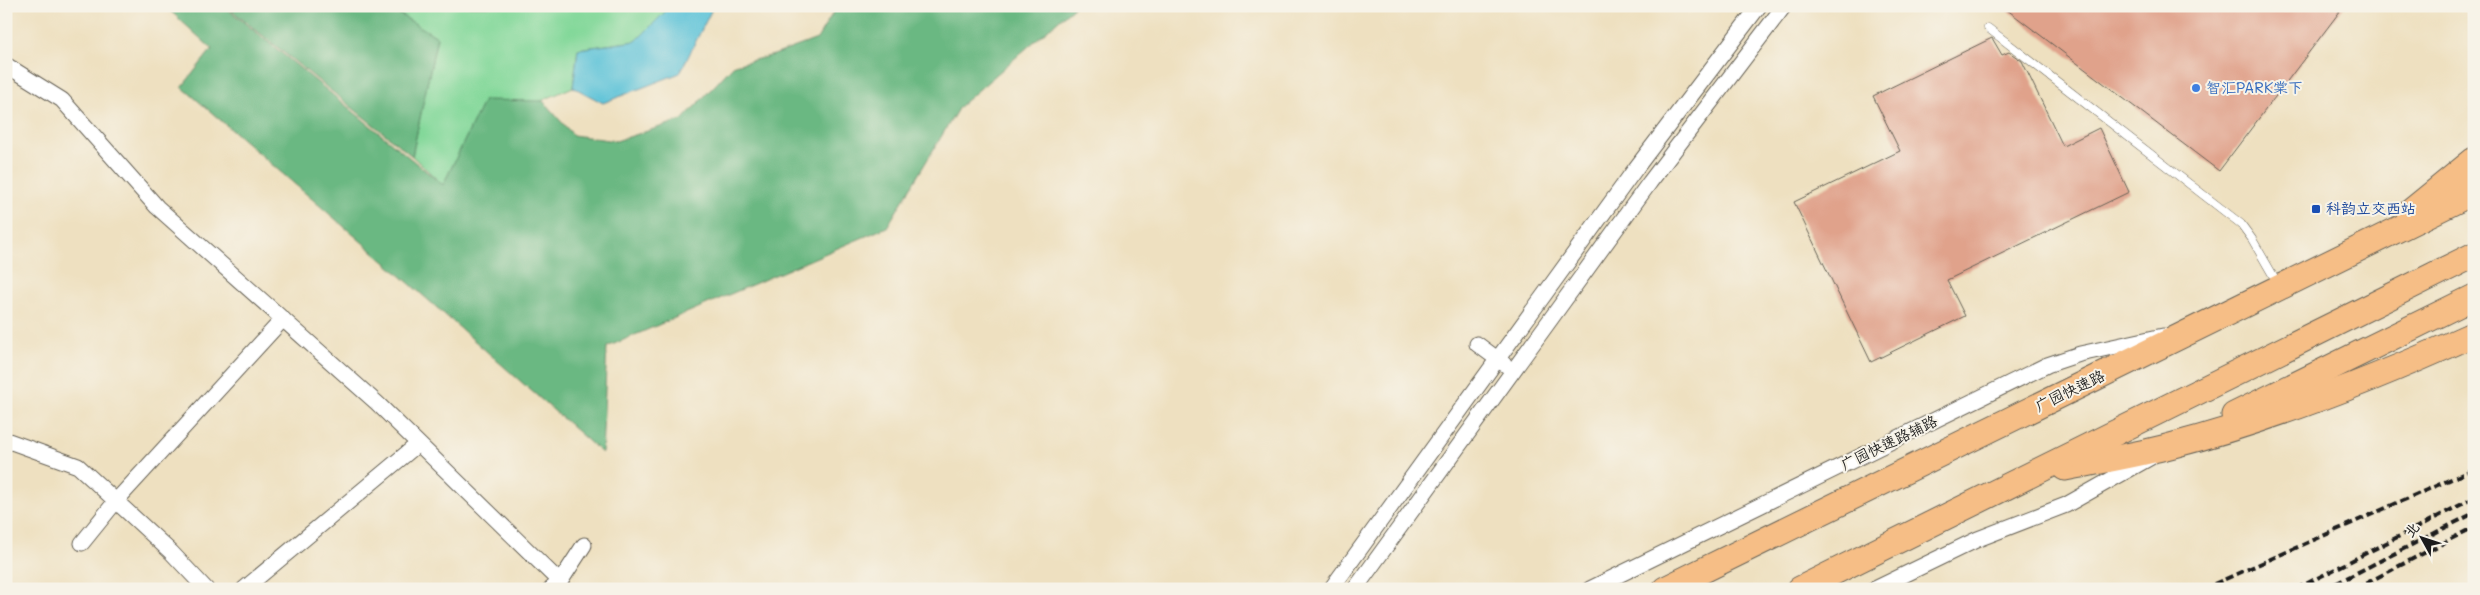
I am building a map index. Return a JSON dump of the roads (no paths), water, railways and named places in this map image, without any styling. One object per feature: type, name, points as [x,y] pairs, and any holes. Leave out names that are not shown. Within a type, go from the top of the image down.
[{"type":"highway","points":[[2375,242],[2474,160]]},
{"type":"highway","points":[[2375,242],[2474,176]]},
{"type":"highway","name":"广园快速路","points":[[1665,589],[2474,192]]},
{"type":"highway","points":[[1800,589],[2474,255]]},
{"type":"highway","points":[[2169,446],[2474,297]]},
{"type":"highway","points":[[2031,475],[2169,446],[2297,407],[2380,376],[2474,334]]},
{"type":"street","points":[[1330,589],[1647,153],[1759,6]]},
{"type":"street","points":[[1355,589],[1644,189],[1784,6]]},
{"type":"street","points":[[6,65],[62,100],[157,207],[377,403],[555,586],[584,545]]},
{"type":"street","points":[[82,543],[116,501],[283,319]]},
{"type":"street","name":"广园快速路辅路","points":[[1590,589],[2047,365],[2080,354],[2198,328]]},
{"type":"street","points":[[1477,344],[1513,371]]},
{"type":"street","points":[[6,440],[78,466],[171,552],[206,589]]},
{"type":"street","points":[[244,589],[418,444]]},
{"type":"street","points":[[1875,589],[1978,539],[2066,505],[2169,446]]},
{"type":"lane","points":[[1988,28],[2241,224],[2249,234],[2280,288]]},
{"type":"water","points":[[667,6],[710,6],[711,11],[680,73],[603,103],[573,87],[578,49],[636,41],[667,10]]},
{"type":"railway","points":[[2203,589],[2474,469]]},
{"type":"railway","points":[[2296,589],[2474,498]]},
{"type":"railway","points":[[2325,589],[2474,513]]},
{"type":"railway","points":[[2355,589],[2474,527]]},
{"type":"place","name":"智汇PARK棠下","points":[[2196,88]]},
{"type":"place","name":"科韵立交西站","points":[[2316,209]]}]
